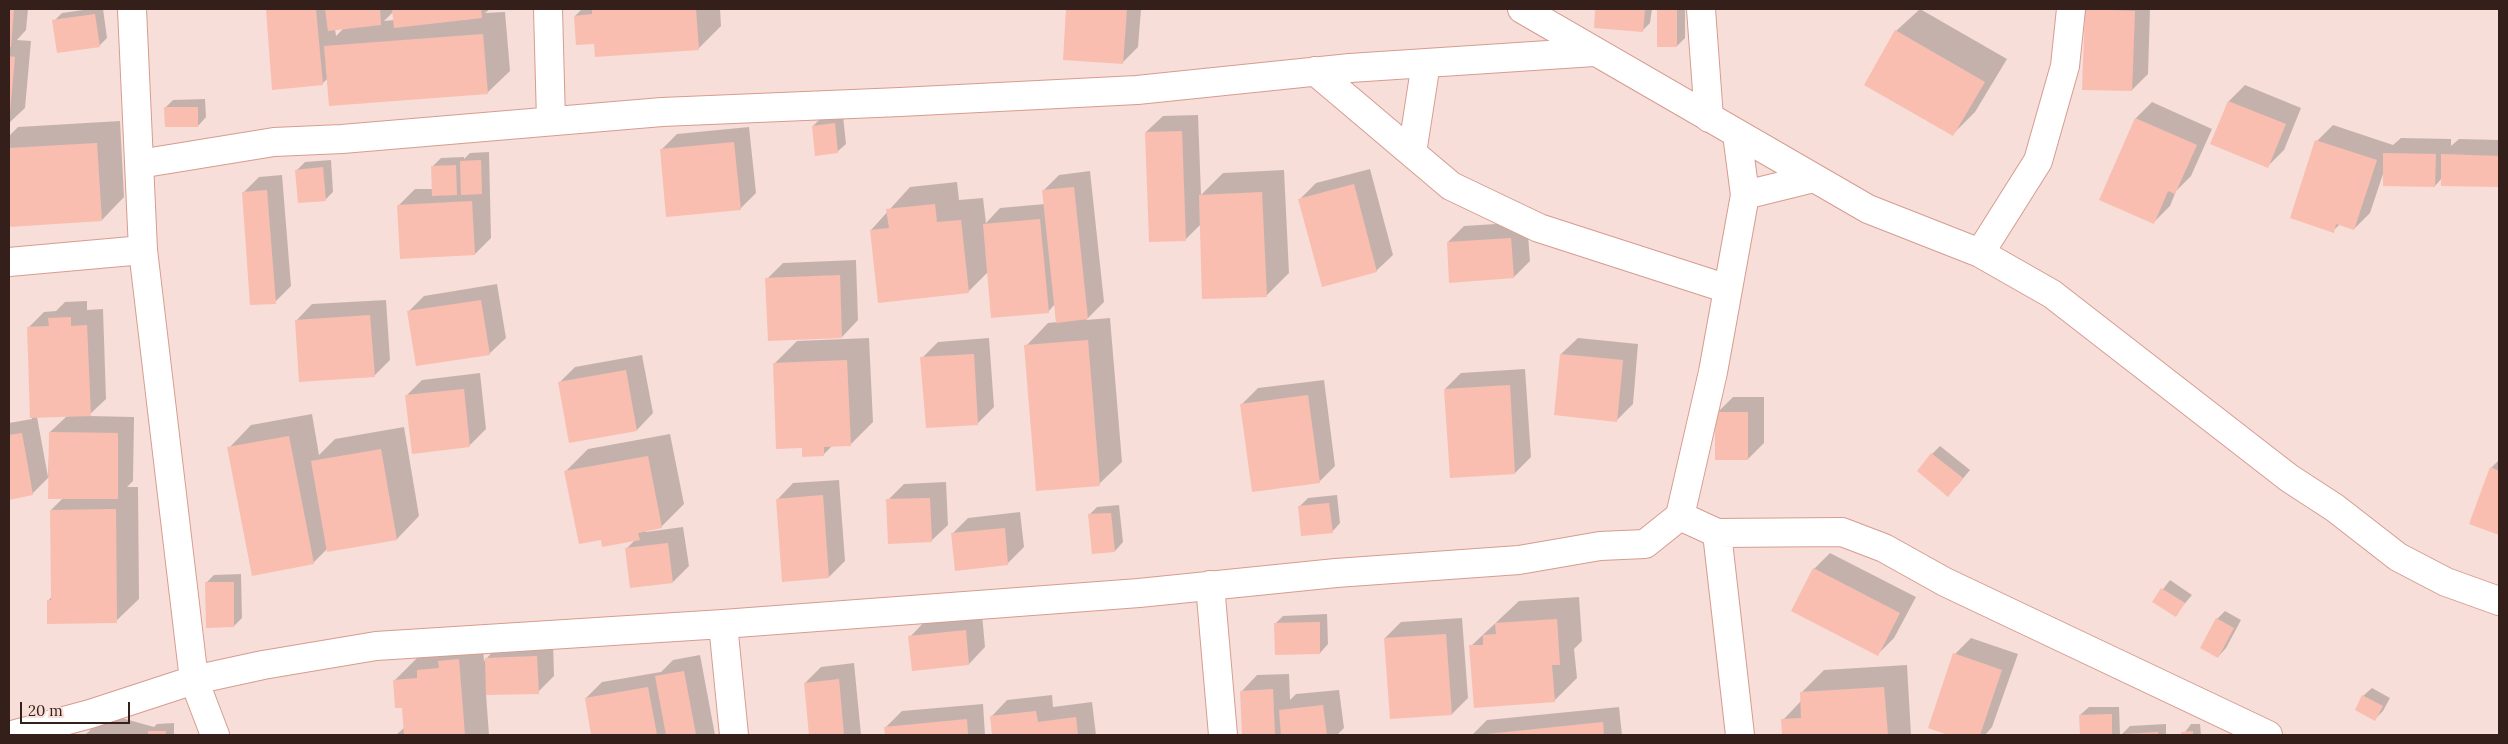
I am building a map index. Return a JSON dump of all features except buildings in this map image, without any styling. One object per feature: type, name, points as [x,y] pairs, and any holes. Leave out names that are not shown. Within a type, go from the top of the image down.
[{"type":"street","points":[[132,9],[143,250],[194,680],[215,735]]},
{"type":"street","points":[[548,9],[551,121]]},
{"type":"street","points":[[1522,9],[1868,209],[1980,253],[2052,294],[2289,478],[2335,508],[2398,557],[2446,582],[2499,601]]},
{"type":"street","points":[[1701,9],[1709,118]]},
{"type":"street","points":[[1980,253],[2038,161],[2065,66],[2071,9]]},
{"type":"street","points":[[139,164],[274,142],[342,139],[662,112],[1136,90],[1315,71],[1594,52]]},
{"type":"street","points":[[1412,153],[1426,63]]},
{"type":"street","points":[[1315,71],[1451,186],[1540,228],[1728,290]]},
{"type":"street","points":[[12,735],[90,714],[194,680],[263,665],[376,646],[723,624],[1129,594],[1336,572],[1519,560],[1600,546],[1645,544],[1680,516],[1713,372],[1745,195],[1737,134]]},
{"type":"street","points":[[1745,195],[1814,178]]},
{"type":"street","points":[[9,262],[143,250]]},
{"type":"street","points":[[1680,516],[1716,533],[1842,532],[1884,548],[1953,586],[2268,735]]},
{"type":"street","points":[[1716,533],[1740,735]]},
{"type":"street","points":[[1210,585],[1223,735]]},
{"type":"street","points":[[723,624],[734,735]]}]
